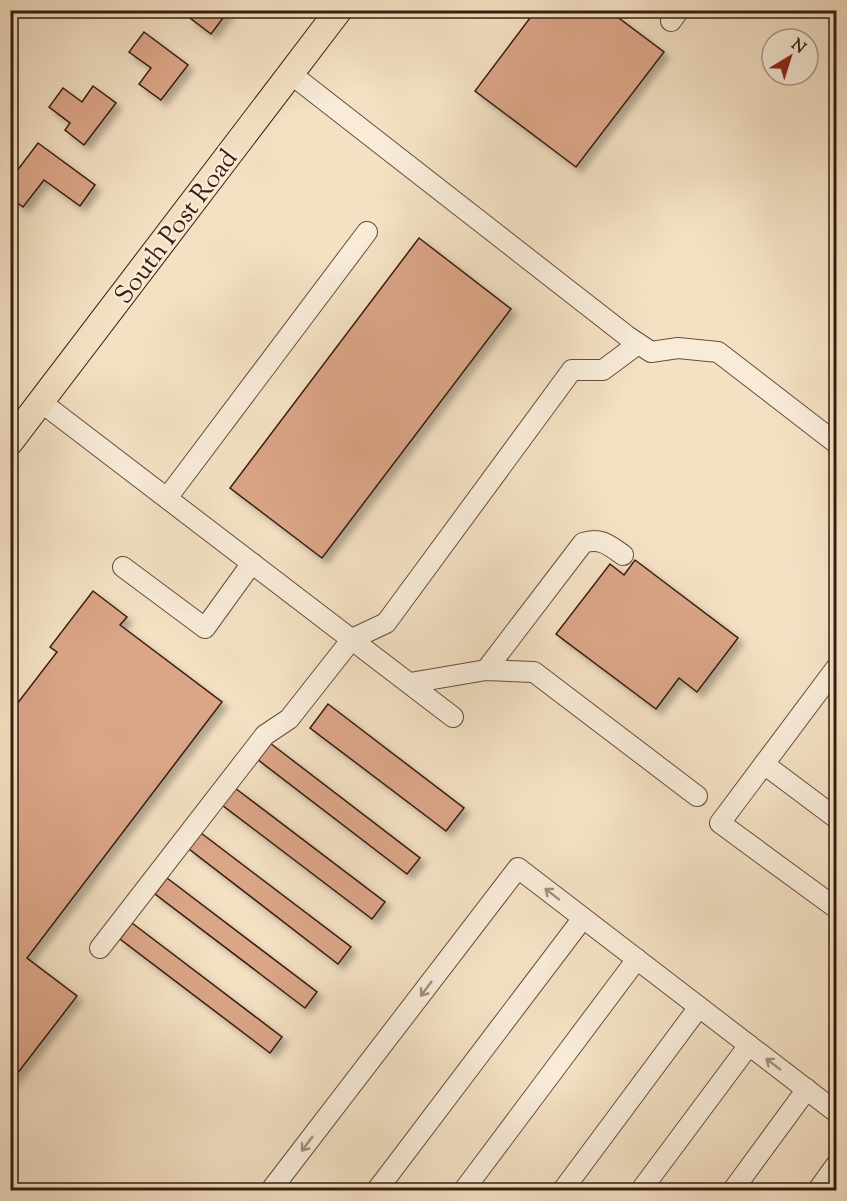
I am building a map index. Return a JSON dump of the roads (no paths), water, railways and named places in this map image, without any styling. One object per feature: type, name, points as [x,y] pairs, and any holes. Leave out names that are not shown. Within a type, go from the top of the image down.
[{"type":"main road","name":"South Post Road","points":[[10,442],[339,10]]},
{"type":"lane","points":[[291,74],[638,344],[651,352],[678,348],[718,352],[837,444]]},
{"type":"lane","points":[[167,498],[367,232]]},
{"type":"lane","points":[[100,948],[266,735],[289,719],[352,639],[386,623],[572,370],[603,370],[638,344]]},
{"type":"lane","points":[[41,402],[453,717]]},
{"type":"lane","points":[[486,670],[583,543],[593,540],[605,542],[623,555]]},
{"type":"lane","points":[[123,567],[205,628],[252,563]]},
{"type":"lane","points":[[837,668],[720,823],[837,908]]},
{"type":"lane","points":[[410,683],[486,670],[534,672],[697,796]]},
{"type":"lane","points":[[764,764],[837,818]]},
{"type":"lane","points":[[271,1191],[518,868],[837,1112]]},
{"type":"lane","points":[[377,1191],[583,918]]},
{"type":"lane","points":[[464,1191],[637,959]]},
{"type":"lane","points":[[562,1191],[699,1007]]},
{"type":"lane","points":[[641,1191],[748,1045]]},
{"type":"lane","points":[[733,1191],[807,1089]]},
{"type":"lane","points":[[818,1191],[837,1165]]}]
